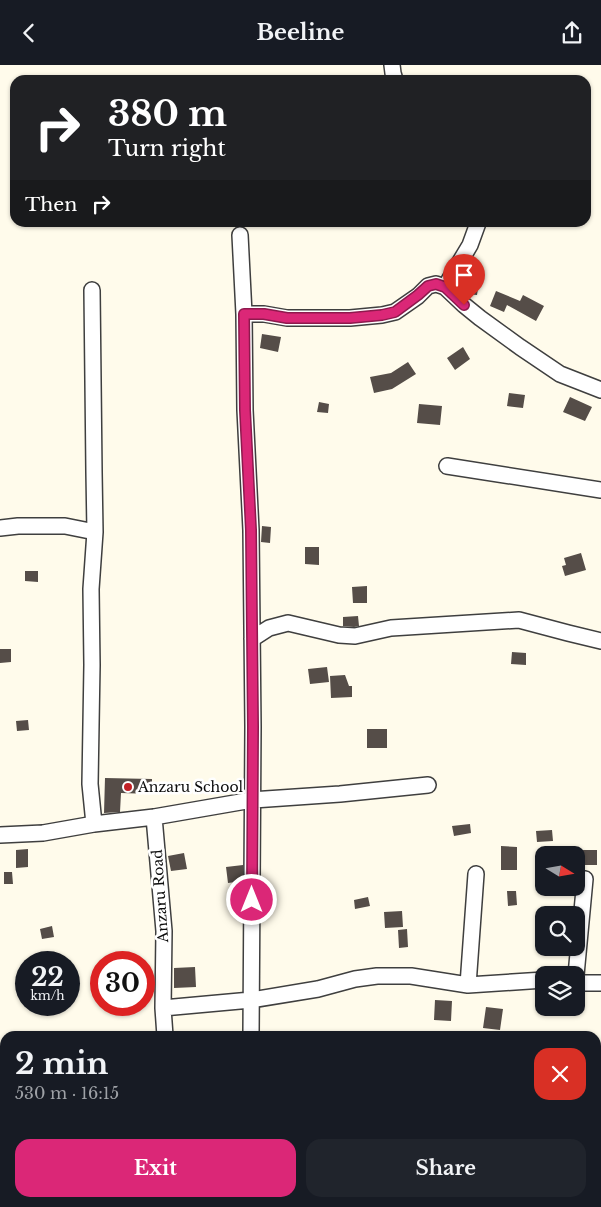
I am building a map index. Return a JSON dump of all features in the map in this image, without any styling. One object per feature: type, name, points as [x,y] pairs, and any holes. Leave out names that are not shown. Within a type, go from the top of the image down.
[{"type":"street","points":[[445,287],[470,245],[477,227]]},
{"type":"street","points":[[240,235],[244,314],[245,410],[251,530],[253,727],[251,1031]]},
{"type":"street","points":[[244,314],[264,314],[287,318],[350,318],[382,315],[395,312],[428,286],[436,284],[445,287],[480,318],[560,374],[601,390]]},
{"type":"street","points":[[92,290],[96,532],[91,589],[90,784],[94,824]]},
{"type":"street","points":[[447,466],[601,490]]},
{"type":"street","points":[[0,527],[65,526],[96,532]]},
{"type":"street","points":[[252,639],[269,628],[288,623],[339,635],[355,636],[391,628],[520,620],[601,641]]},
{"type":"street","points":[[0,835],[43,833],[94,824],[154,817],[252,800],[428,785]]},
{"type":"street","name":"Anzaru Road","points":[[154,817],[164,931],[165,1031]]},
{"type":"street","points":[[468,985],[476,874]]},
{"type":"street","points":[[577,966],[583,896]]},
{"type":"street","points":[[164,1008],[251,1000],[318,989],[355,979],[377,976],[411,977],[468,985],[535,981]]},
{"type":"street","points":[[585,983],[601,983]]},
{"type":"building","points":[[466,280],[479,282],[477,295],[464,292]]},
{"type":"building","points":[[496,291],[520,301],[523,295],[544,306],[536,321],[507,305],[504,312],[490,306]]},
{"type":"building","points":[[262,334],[281,337],[278,352],[260,348]]},
{"type":"building","points":[[463,347],[470,359],[455,370],[447,358]]},
{"type":"building","points":[[408,362],[416,374],[392,389],[374,393],[370,377],[391,373]]},
{"type":"building","points":[[509,393],[525,395],[523,408],[507,406]]},
{"type":"building","points":[[570,397],[592,407],[585,421],[563,412]]},
{"type":"building","points":[[319,402],[329,404],[328,413],[317,412]]},
{"type":"building","points":[[419,404],[442,406],[440,425],[417,423]]},
{"type":"building","points":[[262,526],[271,527],[270,543],[261,542]]},
{"type":"building","points":[[305,547],[319,547],[319,565],[305,564]]},
{"type":"building","points":[[581,553],[586,570],[565,576],[562,566],[566,565],[564,558]]},
{"type":"building","points":[[25,571],[38,571],[38,582],[25,581]]},
{"type":"building","points":[[367,586],[367,603],[353,603],[352,587]]},
{"type":"building","points":[[358,616],[359,626],[343,626],[343,617]]},
{"type":"building","points":[[0,649],[11,649],[11,662],[0,663]]},
{"type":"building","points":[[512,652],[526,653],[526,665],[511,664]]},
{"type":"building","points":[[327,667],[329,682],[310,684],[308,669]]},
{"type":"building","points":[[345,675],[349,686],[352,686],[352,697],[331,698],[330,676]]},
{"type":"building","points":[[28,720],[29,730],[17,731],[16,721]]},
{"type":"building","points":[[367,729],[387,729],[387,748],[367,748]]},
{"type":"building","points":[[105,778],[152,779],[152,794],[121,793],[120,812],[104,813]]},
{"type":"building","points":[[470,824],[471,833],[454,836],[452,826]]},
{"type":"building","points":[[552,830],[553,841],[537,842],[536,831]]},
{"type":"building","points":[[501,846],[517,847],[517,870],[501,870]]},
{"type":"building","points":[[28,849],[28,867],[16,868],[16,850]]},
{"type":"building","points":[[585,850],[597,850],[597,865],[585,865]]},
{"type":"building","points":[[184,853],[187,869],[171,871],[168,856]]},
{"type":"building","points":[[243,865],[243,881],[228,883],[226,867]]},
{"type":"building","points":[[4,872],[12,872],[13,884],[4,884]]},
{"type":"building","points":[[507,891],[516,891],[517,905],[508,906]]},
{"type":"building","points":[[368,897],[370,906],[355,909],[354,900]]},
{"type":"building","points":[[402,911],[403,927],[385,928],[384,912]]},
{"type":"building","points":[[52,926],[54,937],[42,939],[40,929]]},
{"type":"building","points":[[407,929],[408,947],[399,948],[398,930]]},
{"type":"building","points":[[195,967],[196,987],[174,988],[174,968]]},
{"type":"building","points":[[435,1000],[452,1001],[451,1021],[434,1020]]},
{"type":"building","points":[[486,1007],[503,1009],[500,1030],[483,1028]]},
{"type":"place","name":"Anzaru School","points":[[128,787]]},
{"type":"route","points":[[252,900],[251,530],[245,410],[244,314],[264,314],[287,318],[350,318],[382,315],[395,312],[428,286],[436,284],[445,287],[464,305]]}]
